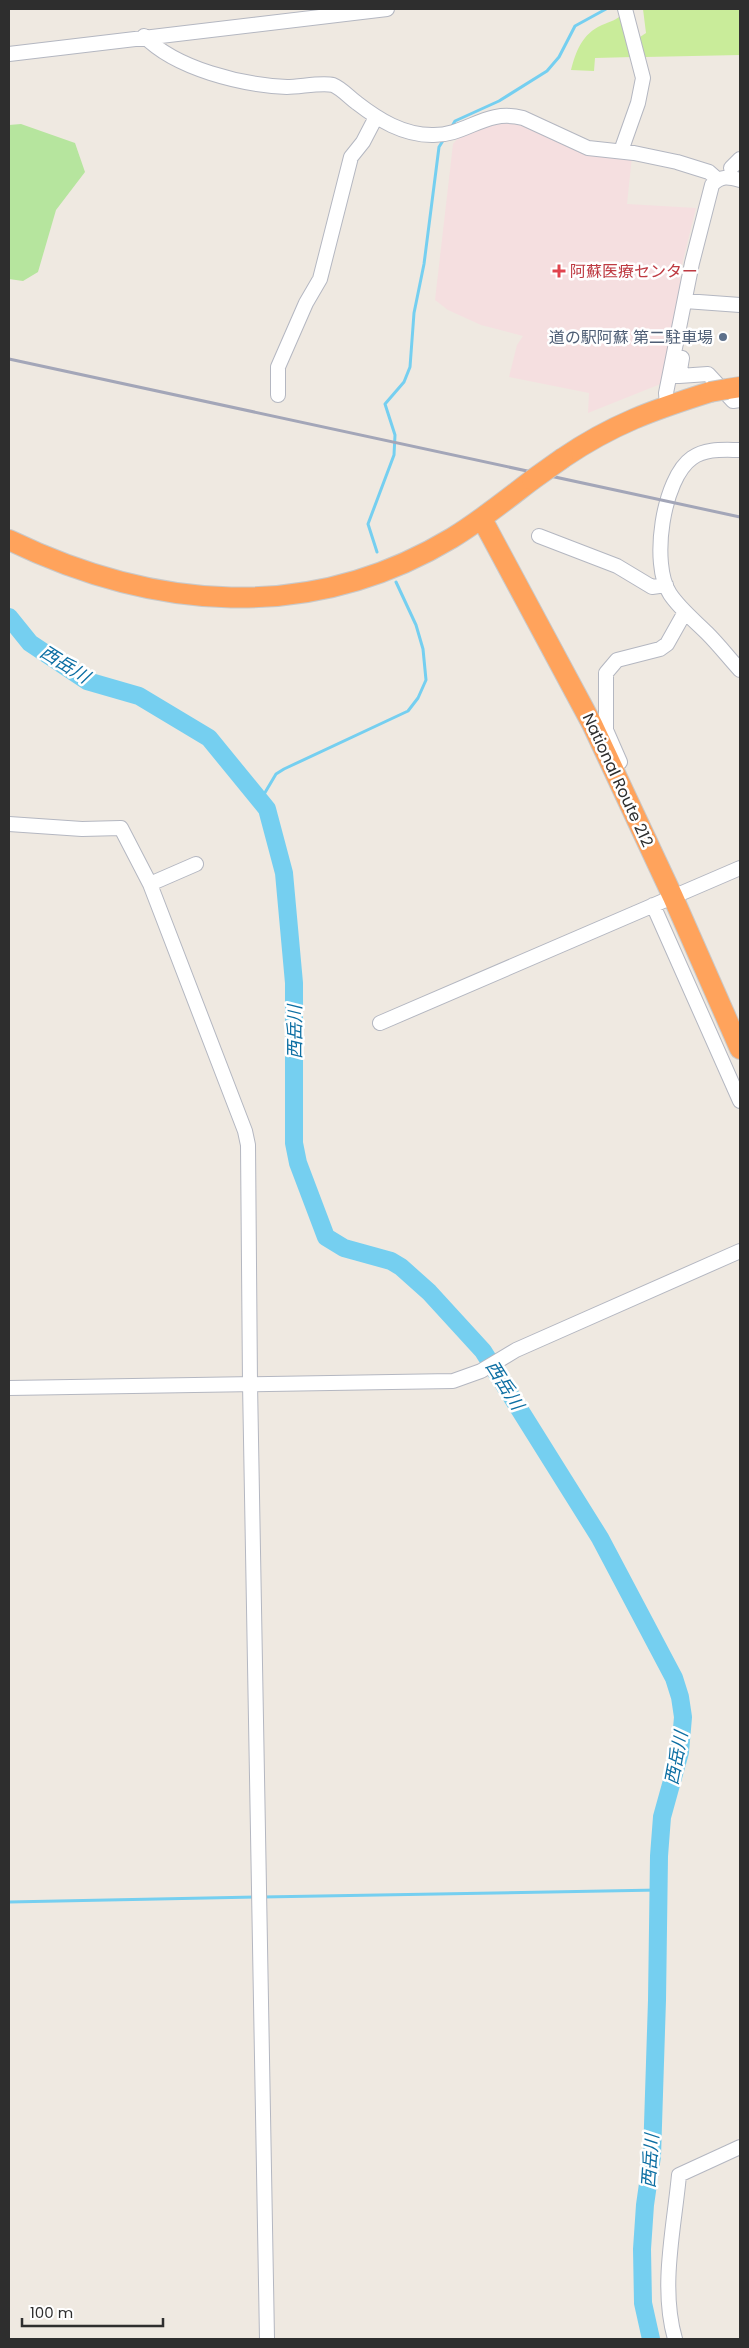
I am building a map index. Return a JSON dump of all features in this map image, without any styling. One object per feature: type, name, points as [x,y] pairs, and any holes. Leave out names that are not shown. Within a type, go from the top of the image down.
[{"type":"highway","points":[[9,540],[97,575],[164,592],[213,598],[272,597],[340,585],[380,572],[424,552],[482,518],[532,480],[597,436],[645,413],[729,392]]},
{"type":"highway","name":"National Route 212","points":[[482,518],[592,724],[673,897],[740,1049]]},
{"type":"street","points":[[9,54],[144,36],[387,9]]},
{"type":"street","points":[[621,151],[638,103],[643,78],[625,10]]},
{"type":"street","points":[[144,36],[155,48],[215,75],[276,86],[333,85],[376,117],[408,133],[434,136],[456,132],[494,116],[511,115],[523,118],[588,148],[601,151],[621,151],[693,167],[709,172],[718,179]]},
{"type":"street","points":[[278,395],[278,367],[306,304],[320,279],[351,157],[363,142],[376,117]]},
{"type":"street","points":[[667,406],[666,393],[692,263],[712,185],[718,179],[729,177],[740,180]]},
{"type":"street","points":[[685,301],[740,305]]},
{"type":"street","points":[[678,334],[685,339],[678,376],[708,374],[733,402],[729,392]]},
{"type":"street","points":[[740,450],[715,449],[700,453],[683,467],[672,486],[661,535],[660,554],[669,593],[740,670]]},
{"type":"street","points":[[539,536],[616,566],[652,587],[666,585]]},
{"type":"street","points":[[618,779],[625,774],[606,730],[606,673],[617,660],[660,649],[667,644],[685,612]]},
{"type":"street","points":[[9,824],[82,829],[121,828],[150,884],[248,1144],[250,1384],[267,2339]]},
{"type":"street","points":[[150,884],[196,864]]},
{"type":"street","points":[[380,1023],[740,868]]},
{"type":"street","points":[[653,905],[740,1101]]},
{"type":"street","points":[[9,1388],[453,1381],[482,1371],[516,1350],[740,1251]]},
{"type":"street","points":[[675,2339],[668,2316],[667,2296],[679,2176],[740,2147]]},
{"type":"shaded area","name":"阿蘇医療センター","points":[[501,117],[632,156],[627,204],[696,208],[679,277],[683,281],[663,383],[588,413],[589,393],[509,377],[517,345],[523,336],[481,325],[448,310],[435,300],[453,144],[462,134]]},
{"type":"green space","points":[[643,9],[740,9],[740,55],[645,57],[640,37],[646,33]]},
{"type":"green space","points":[[623,13],[633,57],[595,58],[594,71],[571,70],[575,56],[589,33],[616,19]]},
{"type":"green space","points":[[21,124],[75,143],[85,172],[56,210],[38,272],[23,281],[9,279],[9,125]]},
{"type":"waterway","points":[[451,128],[455,121],[499,101],[547,71],[559,57],[575,26],[606,9]]},
{"type":"waterway","points":[[377,552],[368,524],[394,455],[395,435],[385,404],[404,382],[410,367],[414,313],[424,264],[439,147],[444,139]]},
{"type":"waterway","points":[[260,801],[276,774],[408,711],[418,698],[426,680],[423,649],[416,625],[396,582]]},
{"type":"waterway","name":"西岳川","points":[[9,617],[30,643],[87,681],[139,696],[209,738],[267,809],[284,873],[294,983],[294,1143],[298,1163],[326,1237],[344,1248],[391,1261],[401,1267],[429,1292],[483,1351],[600,1538],[674,1678],[680,1697],[683,1717],[680,1752],[662,1817],[659,1856],[652,2156],[645,2205],[642,2249],[643,2303],[651,2339]]},
{"type":"waterway","points":[[262,1897],[659,1890]]},
{"type":"waterway","points":[[9,1902],[256,1897]]},
{"type":"railway","points":[[9,359],[740,517]]},
{"type":"place","name":"阿蘇医療センター","points":[[559,271]]},
{"type":"place","name":"道の駅阿蘇 第二駐車場","points":[[723,337]]}]
